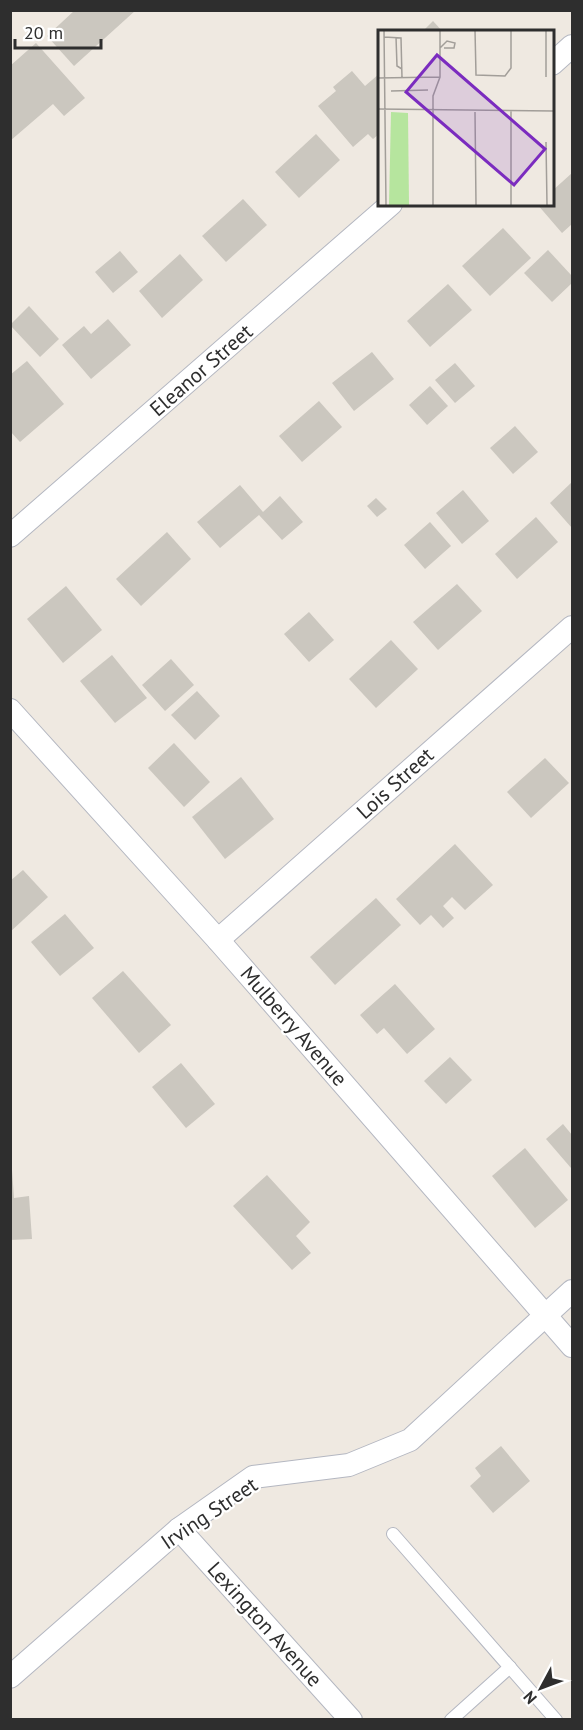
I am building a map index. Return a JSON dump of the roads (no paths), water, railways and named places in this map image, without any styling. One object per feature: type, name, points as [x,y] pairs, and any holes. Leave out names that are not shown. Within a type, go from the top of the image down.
[{"type":"street","points":[[553,63],[573,46]]},
{"type":"street","name":"Eleanor Street","points":[[10,536],[389,206]]},
{"type":"street","name":"Lois Street","points":[[218,940],[573,627]]},
{"type":"street","name":"Mulberry Avenue","points":[[10,710],[218,940],[573,1346]]},
{"type":"street","name":"Irving Street","points":[[10,1677],[179,1529],[253,1478],[349,1465],[410,1440],[573,1291]]},
{"type":"street","name":"Lexington Avenue","points":[[179,1529],[351,1719]]},
{"type":"lane","points":[[393,1534],[556,1719]]},
{"type":"lane","points":[[451,1719],[510,1667]]}]
